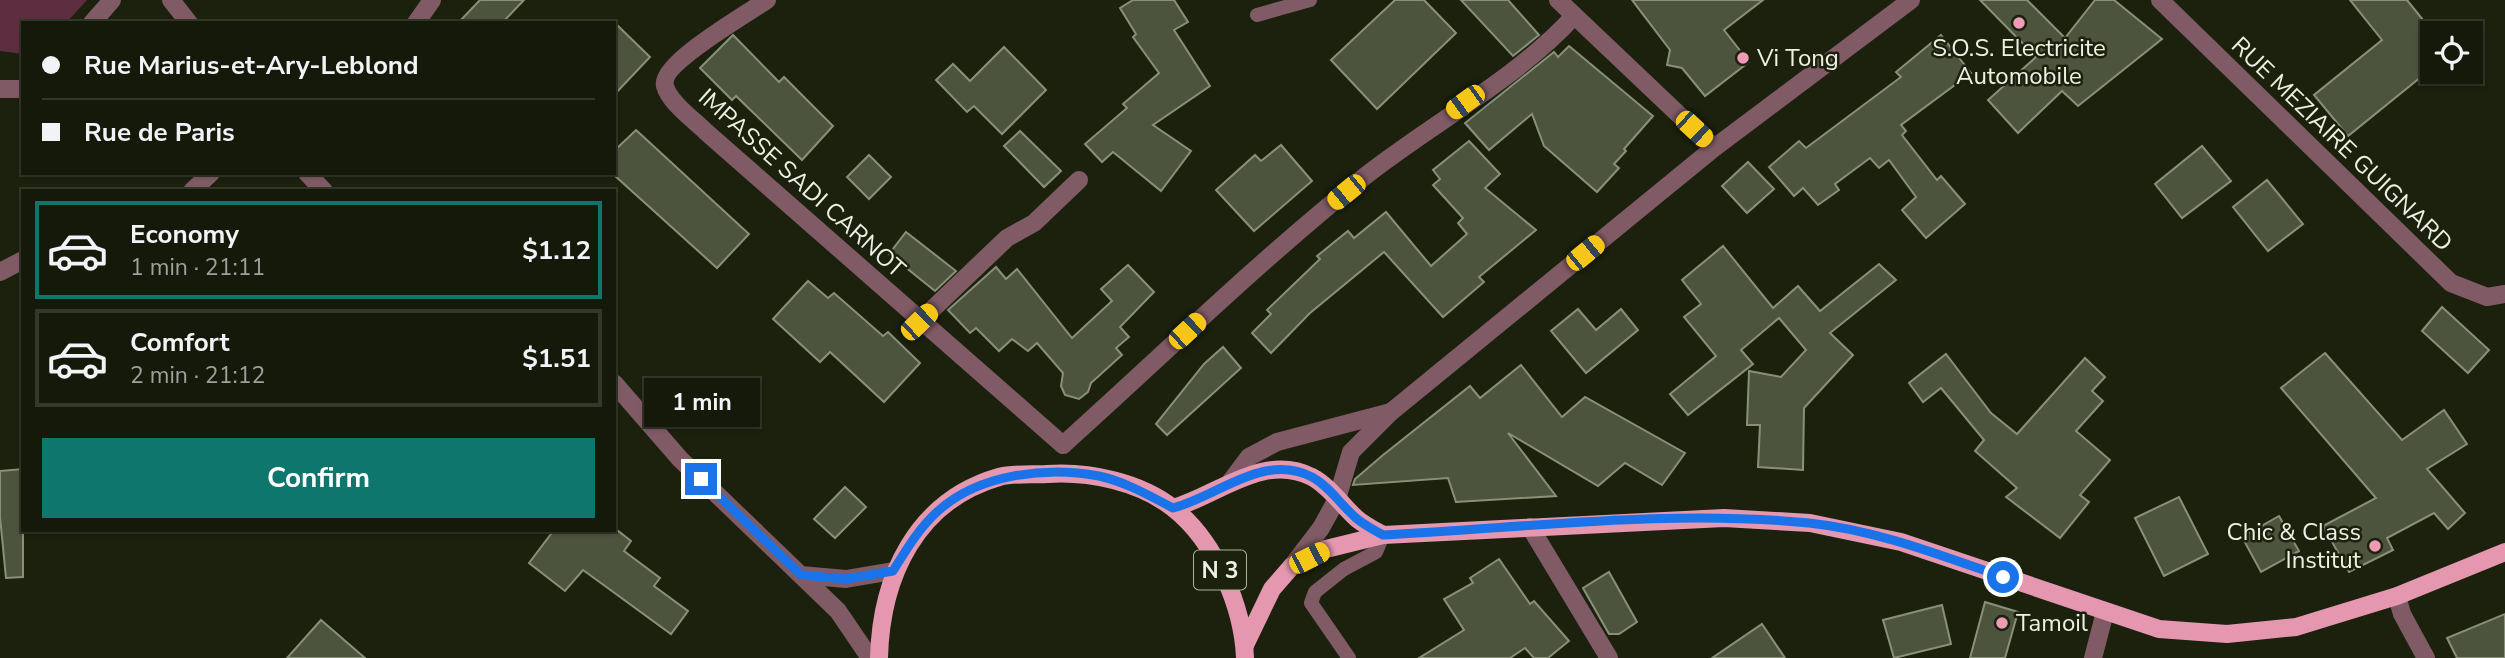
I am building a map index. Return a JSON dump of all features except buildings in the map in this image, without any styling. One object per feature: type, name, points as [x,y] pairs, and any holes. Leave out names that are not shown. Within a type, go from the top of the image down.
[{"type":"main road","points":[[1173,508],[1193,503],[1231,481],[1278,469],[1311,477],[1357,520],[1383,535]]},
{"type":"main road","name":"N 3","points":[[879,658],[884,606],[893,571],[911,541],[936,512],[956,497],[1000,477],[1063,473],[1100,477],[1135,488],[1173,508],[1199,536],[1220,570],[1237,612],[1245,651]]},
{"type":"main road","name":"N 3","points":[[1245,651],[1272,589],[1292,566],[1326,549],[1357,539],[1383,535],[1724,518],[1811,523],[1901,542],[2159,629],[2227,634],[2296,626],[2397,596],[2505,552]]},
{"type":"street","points":[[94,21],[111,0]]},
{"type":"street","points":[[171,0],[187,21]]},
{"type":"street","points":[[417,21],[432,0]]},
{"type":"street","name":"IMPASSE SADI CARNOT","points":[[767,0],[687,54],[665,76],[667,92],[705,131],[919,322],[1063,445]]},
{"type":"street","points":[[1558,0],[1714,148]]},
{"type":"street","points":[[1292,566],[1321,528],[1337,499],[1351,452],[1391,411],[1714,148],[1911,0]]},
{"type":"street","name":"RUE MEZIAIRE GUIGNARD","points":[[2160,0],[2451,283],[2487,297],[2505,295]]},
{"type":"street","points":[[1063,473],[1063,445],[1306,224],[1385,160],[1523,62],[1574,16]]},
{"type":"street","points":[[0,89],[21,89]]},
{"type":"street","points":[[194,189],[209,175]]},
{"type":"street","points":[[919,322],[1007,238],[1034,223],[1079,180]]},
{"type":"street","points":[[0,272],[21,261]]},
{"type":"street","points":[[616,385],[680,459],[838,611],[870,658]]},
{"type":"street","points":[[1231,481],[1249,457],[1277,442],[1391,411]]},
{"type":"street","points":[[1530,527],[1609,658]]},
{"type":"street","points":[[801,575],[846,579],[893,571]]},
{"type":"street","points":[[2397,596],[2402,614],[2426,658]]},
{"type":"street","points":[[2093,658],[2105,612]]},
{"type":"lane","points":[[1257,15],[1310,0]]},
{"type":"lane","points":[[1349,658],[1311,603],[1315,592],[1344,569],[1376,552],[1383,535]]},
{"type":"shaded area","points":[[0,0],[87,0],[68,21],[21,21],[21,54],[0,51]]},
{"type":"place","name":"S.O.S. Electricite Automobile","points":[[2019,23]]},
{"type":"place","name":"Vi Tong","points":[[1743,58]]},
{"type":"place","name":"Chic & Class Institut","points":[[2375,546]]},
{"type":"place","name":"Tamoil","points":[[2002,623]]},
{"type":"route","points":[[701,479],[801,575],[846,579],[893,571],[911,541],[936,512],[956,497],[1000,477],[1063,473],[1100,477],[1135,488],[1173,508],[1193,503],[1231,481],[1278,469],[1311,477],[1357,520],[1383,535],[1724,518],[1811,523],[1901,542],[2003,577]]}]
